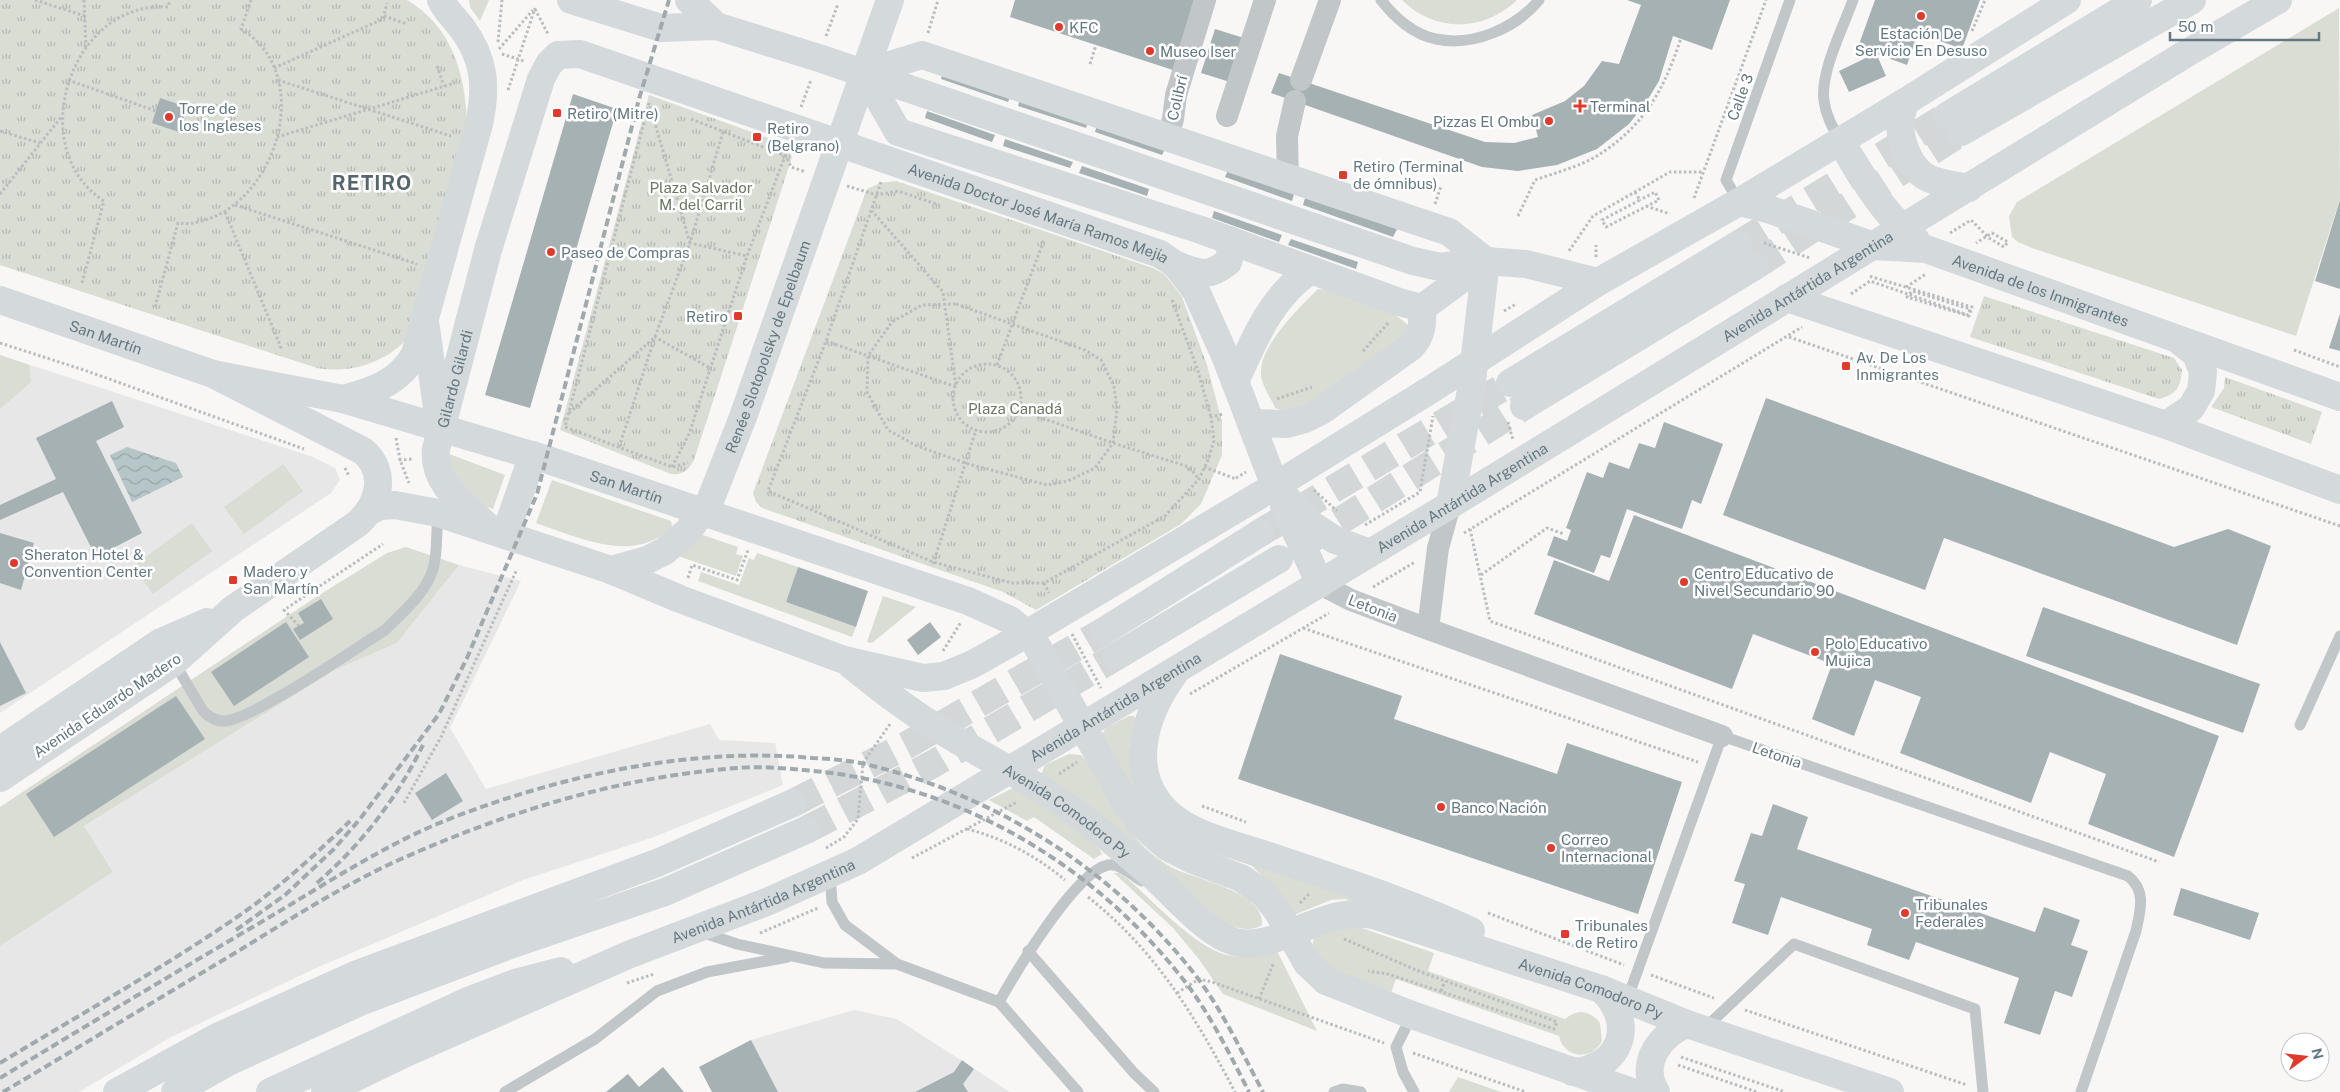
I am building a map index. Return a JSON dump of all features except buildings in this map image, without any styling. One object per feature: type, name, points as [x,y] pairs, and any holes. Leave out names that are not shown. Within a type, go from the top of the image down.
[{"type":"main road","points":[[571,0],[661,28],[716,26],[864,73],[1413,261],[1440,268],[1486,261],[1597,270]]},
{"type":"main road","points":[[689,0],[716,26]]},
{"type":"main road","name":"Renée Slotopolsky de Epelbaum","points":[[611,570],[647,560],[665,551],[688,531],[704,511],[717,487],[890,0]]},
{"type":"main road","points":[[370,511],[380,506],[395,505],[438,513],[611,570],[680,599],[844,660],[923,678],[937,678],[964,669],[1028,633],[1276,486],[1475,362],[1597,270],[1738,202],[1905,102],[2067,0]]},
{"type":"main road","points":[[2138,0],[1954,124],[2192,0]]},
{"type":"main road","name":"Avenida Antártida Argentina","points":[[332,1091],[406,1053],[628,954],[697,930],[830,875],[1320,584],[2278,0]]},
{"type":"main road","name":"Gilardo Gilardi","points":[[440,2],[472,44],[483,81],[485,100],[425,322],[440,426]]},
{"type":"main road","name":"Avenida Doctor José María Ramos Mejía","points":[[552,46],[563,53],[580,54],[1160,254],[1176,265],[1196,291],[1235,382],[1276,486],[1312,525],[1335,540],[1370,553]]},
{"type":"main road","name":"Gilardo Gilardi","points":[[440,426],[530,109],[552,46]]},
{"type":"main road","points":[[864,73],[922,54],[1288,179],[1450,232],[1486,261]]},
{"type":"main road","name":"Avenida Doctor José María Ramos Mejía","points":[[864,73],[898,132],[1230,240],[1422,308]]},
{"type":"main road","points":[[1905,102],[1900,123],[1904,143],[1912,164],[1926,177],[1943,183],[1969,188]]},
{"type":"main road","points":[[1840,141],[1873,196],[1902,228],[1926,249]]},
{"type":"main road","name":"Avenida de los Inmigrantes","points":[[1738,202],[1771,210],[1874,246],[1926,249],[2181,342],[2340,397]]},
{"type":"main road","points":[[1176,265],[1200,274],[1217,270],[1228,262],[1231,251],[1230,240]]},
{"type":"main road","points":[[1510,383],[1739,244]]},
{"type":"main road","points":[[1248,416],[1287,424],[1321,411],[1414,344],[1418,340],[1423,322],[1422,308],[1486,261]]},
{"type":"main road","points":[[1450,505],[1475,362],[1486,261]]},
{"type":"main road","points":[[1524,406],[1755,266]]},
{"type":"main road","points":[[1235,382],[1259,330],[1282,294],[1296,280],[1311,270]]},
{"type":"main road","points":[[1788,298],[2166,426],[2340,490]]},
{"type":"main road","name":"San Martín","points":[[0,300],[213,374],[346,440],[368,456],[376,466],[378,474],[376,497],[370,511]]},
{"type":"main road","points":[[343,398],[377,388],[402,372],[414,354],[425,322]]},
{"type":"main road","points":[[2166,426],[2191,408],[2201,392],[2203,372],[2196,354],[2181,342]]},
{"type":"main road","name":"San Martín","points":[[213,374],[343,398],[533,455],[704,511],[929,574],[1017,624],[1028,633]]},
{"type":"main road","points":[[440,426],[435,458],[438,476],[450,490],[498,533]]},
{"type":"main road","points":[[498,533],[533,455]]},
{"type":"main road","points":[[1276,486],[1320,584]]},
{"type":"main road","name":"Avenida Eduardo Madero","points":[[0,778],[174,662],[233,609],[357,524],[370,511]]},
{"type":"main road","points":[[1104,631],[1260,533]]},
{"type":"main road","points":[[1117,656],[1279,559]]},
{"type":"main road","name":"Avenida Eduardo Madero","points":[[0,750],[161,642],[233,609]]},
{"type":"main road","name":"Avenida Comodoro Py","points":[[1028,633],[1083,725],[1128,807],[1141,824],[1167,847],[1193,860],[1233,874],[1256,887],[1270,901],[1307,963],[1326,981],[1412,1015],[1632,1092]]},
{"type":"main road","name":"Avenida Comodoro Py","points":[[844,660],[903,706],[1049,794],[1091,823],[1223,937],[1238,943],[1263,942],[1333,916],[1366,914],[1557,974],[1696,1026],[1890,1092]]},
{"type":"main road","points":[[1177,670],[1163,690],[1149,718],[1142,753],[1149,785],[1162,806],[1172,817],[1205,834],[1427,911],[1557,974]]},
{"type":"main road","points":[[118,1092],[217,1037],[355,975],[657,863],[793,803]]},
{"type":"main road","points":[[175,1092],[228,1062],[360,1002],[510,945],[666,892],[806,830]]},
{"type":"main road","name":"Avenida Antártida Argentina","points":[[270,1092],[461,1004],[515,982],[628,954]]},
{"type":"main road","points":[[1573,1072],[1588,1071],[1601,1065],[1612,1054],[1619,1041],[1621,1026],[1619,1012],[1612,999],[1601,989]]},
{"type":"main road","points":[[1656,1092],[1650,1072],[1653,1056],[1660,1041],[1672,1030],[1696,1026]]},
{"type":"street","name":"Colibrí","points":[[1167,138],[1173,119],[1176,96],[1205,0]]},
{"type":"street","points":[[1227,116],[1265,0]]},
{"type":"street","points":[[1288,179],[1287,136],[1298,90],[1330,0]]},
{"type":"street","points":[[1428,629],[1438,548],[1450,505]]},
{"type":"street","name":"Letonia","points":[[1320,584],[1351,600],[1722,736]]},
{"type":"lane","points":[[1381,0],[1393,15],[1413,29],[1436,39],[1457,40],[1479,36],[1513,24],[1539,0]]},
{"type":"lane","name":"Calle 3","points":[[1738,202],[1726,180],[1790,0]]},
{"type":"lane","points":[[1840,141],[1829,121],[1824,91],[1828,66],[1853,0]]},
{"type":"lane","points":[[174,662],[203,711],[210,717],[223,721],[252,712],[385,630],[392,623],[419,593],[430,576],[434,564],[438,513]]},
{"type":"lane","points":[[2300,725],[2340,636]]},
{"type":"lane","points":[[1627,1000],[1722,736]]},
{"type":"lane","name":"Letonia","points":[[1722,736],[2128,876],[2139,887],[2141,896],[2138,923],[2081,1092]]},
{"type":"lane","points":[[999,1002],[1028,951],[1078,890],[1095,872],[1108,865],[1118,866],[1189,909]]},
{"type":"lane","points":[[830,875],[832,902],[846,925],[897,964],[999,1002],[1078,1092]]},
{"type":"lane","points":[[697,930],[737,944],[824,963],[897,964]]},
{"type":"lane","points":[[1696,1026],[1729,1004],[1794,944],[1975,1009],[1983,1091]]},
{"type":"lane","points":[[1028,951],[1134,1073],[1154,1092]]},
{"type":"lane","points":[[505,1092],[595,1039],[657,991],[707,972],[792,956]]},
{"type":"lane","points":[[1412,1015],[1396,1048],[1403,1072],[1414,1092]]},
{"type":"lane","points":[[1334,1092],[1342,1089],[1361,1092]]},
{"type":"path","points":[[35,0],[85,16]]},
{"type":"path","points":[[84,0],[86,46]]},
{"type":"path","points":[[82,282],[104,201],[89,191],[74,172],[66,146],[63,116],[68,80],[86,46],[104,28],[120,17],[145,8],[168,7],[170,0]]},
{"type":"path","points":[[155,307],[178,223],[199,222],[225,212],[235,204],[250,190],[264,171],[277,138],[281,107],[278,80],[264,48],[241,29],[251,0]]},
{"type":"path","points":[[496,52],[502,0]]},
{"type":"path","points":[[935,7],[938,0]]},
{"type":"path","points":[[1694,198],[1766,0]]},
{"type":"path","points":[[1971,34],[1985,0]]},
{"type":"path","points":[[274,68],[383,19],[387,3]]},
{"type":"path","points":[[819,58],[838,4]]},
{"type":"path","points":[[496,52],[535,8]]},
{"type":"path","points":[[535,8],[552,46]]},
{"type":"path","points":[[508,93],[535,8]]},
{"type":"path","points":[[384,16],[407,24]]},
{"type":"path","points":[[1518,216],[1535,180],[1602,153],[1640,120],[1662,87],[1681,38]]},
{"type":"path","points":[[1090,64],[1096,45]]},
{"type":"path","points":[[496,52],[526,62]]},
{"type":"path","points":[[437,66],[444,86]]},
{"type":"path","points":[[68,80],[156,111]]},
{"type":"path","points":[[278,80],[455,137]]},
{"type":"path","points":[[277,138],[455,83]]},
{"type":"path","points":[[649,103],[657,106]]},
{"type":"path","points":[[649,103],[690,243]]},
{"type":"path","points":[[649,103],[564,427],[672,467],[688,463]]},
{"type":"path","points":[[0,194],[63,116]]},
{"type":"path","points":[[682,116],[786,156],[792,167],[877,195]]},
{"type":"path","points":[[0,131],[40,143]]},
{"type":"path","points":[[619,447],[655,337],[690,243],[723,132]]},
{"type":"path","points":[[672,467],[689,434],[747,256],[786,156]]},
{"type":"path","points":[[888,161],[826,341],[768,491],[929,574],[1012,584],[1044,583],[1165,516],[1199,479],[1214,441],[1211,417],[1197,368],[1171,298]]},
{"type":"path","points":[[1568,252],[1593,216],[1670,172],[1703,172]]},
{"type":"path","points":[[1433,209],[1441,186]]},
{"type":"path","points":[[1635,192],[1640,200]]},
{"type":"path","points":[[1655,192],[1659,200],[1646,206],[1606,226],[1602,220],[1655,192]]},
{"type":"path","points":[[235,204],[420,264]]},
{"type":"path","points":[[1646,206],[1651,208]]},
{"type":"path","points":[[872,211],[943,292],[956,386],[954,404],[958,415],[966,424],[984,432],[1002,429],[1009,424],[1019,410],[1022,399],[1015,378],[998,365],[986,363],[974,366],[965,372],[956,386]]},
{"type":"path","points":[[225,212],[282,350]]},
{"type":"path","points":[[1989,238],[2004,247],[2008,242],[1992,233]]},
{"type":"path","points":[[998,365],[1044,240]]},
{"type":"path","points":[[690,243],[747,256]]},
{"type":"path","points":[[1596,245],[1597,270]]},
{"type":"path","points":[[1899,291],[1908,294],[1916,297],[1968,315],[1970,309],[1912,290],[1907,298],[1968,316],[1972,307]]},
{"type":"path","points":[[945,304],[956,304],[1013,323],[1085,350],[1101,360],[1114,386],[1117,409],[1113,443],[1095,468],[1068,481],[1047,485],[965,463],[918,446],[888,430],[867,392],[868,356],[892,322],[922,306],[945,304]]},
{"type":"path","points":[[1356,358],[1392,319]]},
{"type":"path","points":[[1789,336],[2340,526]]},
{"type":"path","points":[[569,413],[655,337]]},
{"type":"path","points":[[655,337],[710,368]]},
{"type":"path","points":[[826,341],[956,386]]},
{"type":"path","points":[[0,343],[84,370],[309,451]]},
{"type":"path","points":[[2294,350],[2340,367]]},
{"type":"path","points":[[1211,417],[1248,416],[1314,386]]},
{"type":"path","points":[[1019,410],[1189,467],[1199,479]]},
{"type":"path","points":[[1360,526],[1366,526],[1420,492],[1433,413]]},
{"type":"path","points":[[395,430],[400,460],[409,483]]},
{"type":"path","points":[[929,574],[976,430]]},
{"type":"path","points":[[392,461],[420,459]]},
{"type":"path","points":[[343,465],[349,476]]},
{"type":"path","points":[[1480,575],[1547,528],[1564,534]]},
{"type":"path","points":[[1470,529],[1490,621],[2159,862]]},
{"type":"path","points":[[299,626],[284,610],[383,544]]},
{"type":"path","points":[[688,578],[692,565],[737,580],[748,550]]},
{"type":"path","points":[[404,803],[441,737],[517,569]]},
{"type":"path","points":[[1044,583],[1112,708]]},
{"type":"path","points":[[941,655],[960,622]]},
{"type":"path","points":[[1303,628],[1712,766]]},
{"type":"path","points":[[1197,804],[1253,825]]},
{"type":"path","points":[[966,829],[988,835],[1019,849],[1050,867],[1148,953],[1177,993],[1210,1046],[1234,1092]]},
{"type":"path","points":[[1484,912],[1729,1004],[1983,1091]]},
{"type":"path","points":[[1340,938],[1445,981],[1556,1022],[1554,1029],[1388,974],[1364,970]]},
{"type":"path","points":[[1177,993],[1199,979],[1212,982],[1526,1092]]},
{"type":"path","points":[[1441,991],[1445,981]]},
{"type":"path","points":[[1519,1018],[1522,1009]]},
{"type":"path","points":[[1681,1057],[1785,1092]]},
{"type":"path","points":[[1678,1065],[1758,1092]]},
{"type":"shaded area","points":[[0,355],[313,457],[335,468],[340,480],[331,493],[0,713]]},
{"type":"shaded area","points":[[459,565],[521,581],[450,728],[486,789],[710,724],[719,740],[775,743],[783,785],[654,837],[523,880],[316,968],[171,1037],[79,1092],[0,1092],[0,946],[113,872],[84,826],[335,670],[397,643]]},
{"type":"shaded area","points":[[854,1010],[897,1019],[1010,1092],[712,1092],[699,1067],[751,1040]]},
{"type":"green space","points":[[0,0],[407,0],[422,11],[435,23],[454,54],[464,88],[467,125],[408,338],[389,354],[366,365],[342,369],[317,368],[0,265]]},
{"type":"green space","points":[[469,0],[489,0],[480,21],[470,7]]},
{"type":"green space","points":[[1402,0],[1517,0],[1504,11],[1490,18],[1475,23],[1460,24],[1444,23],[1429,18],[1415,11]]},
{"type":"green space","points":[[2339,8],[2340,199],[2296,336],[2032,248],[2012,237],[2009,216],[2017,202]]},
{"type":"green space","name":"Plaza Salvador M. del Carril","points":[[649,95],[785,144],[792,157],[694,460],[685,472],[679,474],[671,474],[560,430]]},
{"type":"green space","name":"Plaza Canadá","points":[[896,181],[1153,268],[1165,275],[1182,297],[1207,365],[1222,422],[1222,455],[1201,504],[1181,524],[1036,610],[1003,592],[762,508],[756,502],[753,493],[867,189],[880,183]]},
{"type":"green space","points":[[1318,289],[1342,293],[1383,308],[1405,322],[1412,330],[1310,405],[1290,413],[1275,408],[1262,381],[1263,361],[1267,350],[1282,327]]},
{"type":"green space","points":[[1984,296],[2174,358],[2182,370],[2179,386],[2170,395],[2159,399],[1970,337]]},
{"type":"green space","points":[[0,355],[29,365],[31,382],[0,409]]},
{"type":"green space","points":[[2225,377],[2322,412],[2311,444],[2211,407],[2224,388]]},
{"type":"green space","points":[[449,454],[505,475],[493,509],[467,499],[451,484]]},
{"type":"green space","points":[[283,464],[303,491],[244,534],[224,507]]},
{"type":"green space","points":[[552,480],[671,521],[672,527],[657,538],[641,544],[624,546],[587,540],[536,523]]},
{"type":"green space","points":[[192,523],[212,551],[153,594],[133,566]]},
{"type":"green space","points":[[700,534],[738,547],[736,554],[743,556],[736,576],[678,556]]},
{"type":"green space","points":[[406,547],[459,565],[397,643],[335,670],[84,826],[113,872],[0,946],[0,807],[316,597],[387,553]]},
{"type":"green space","points":[[757,553],[798,567],[786,602],[856,627],[852,637],[698,581],[701,572],[739,585],[749,558],[754,560]]},
{"type":"green space","points":[[883,596],[916,607],[872,643],[867,642]]},
{"type":"green space","points":[[1129,716],[1134,716],[1136,720],[1129,746],[1137,788],[1414,920],[1345,899],[1331,900],[1294,915],[1277,891],[1252,866],[1178,838],[1148,816],[1102,734],[1106,728]]},
{"type":"green space","points":[[1069,754],[1081,755],[1087,761],[1112,806],[1143,846],[1156,857],[1181,872],[1241,895],[1252,903],[1260,913],[1262,925],[1257,928],[1246,929],[1234,927],[1218,920],[1041,775],[1045,765]]},
{"type":"green space","points":[[1017,786],[1096,844],[1102,854],[1094,859],[1034,817],[1027,821],[989,800]]},
{"type":"green space","points":[[1114,873],[1119,873],[1128,879],[1185,931],[1211,949],[1229,956],[1250,956],[1277,951],[1317,1031],[1223,994],[1198,958],[1173,928]]},
{"type":"green space","points":[[1347,926],[1362,928],[1434,953],[1428,971],[1565,1019],[1579,1012],[1588,1013],[1600,1023],[1602,1041],[1591,1052],[1578,1055],[1566,1049],[1559,1036],[1396,979],[1391,993],[1328,969],[1312,947],[1314,937]]},
{"type":"green space","points":[[1458,1077],[1501,1092],[1449,1092]]},
{"type":"water","points":[[127,447],[176,463],[183,477],[132,502],[110,455]]},
{"type":"tunnel","points":[[1739,244],[1947,116]]},
{"type":"tunnel","points":[[1755,266],[1961,132]]},
{"type":"tunnel","points":[[1260,533],[1510,383]]},
{"type":"tunnel","points":[[1303,544],[1524,406]]},
{"type":"tunnel","points":[[793,803],[907,745],[1104,631]]},
{"type":"tunnel","points":[[806,830],[933,764],[1117,656]]},
{"type":"railway","points":[[236,930],[285,895],[334,849],[360,819],[439,714],[467,658],[537,494],[639,99],[669,0]]},
{"type":"railway","points":[[317,883],[349,852],[377,819],[402,783],[423,745]]},
{"type":"railway","points":[[0,1078],[360,863],[432,826],[499,801],[587,776],[678,760],[768,756],[852,762],[913,778],[960,795],[1006,817],[1049,842],[1090,871],[1128,903],[1164,938],[1206,989],[1232,1032],[1263,1092]]},
{"type":"railway","points":[[3,1092],[316,903],[401,859],[524,811],[607,788],[650,779],[754,767],[803,770],[858,777],[911,790],[962,809],[1011,832],[1058,861],[1101,894],[1142,932],[1178,973],[1208,1016],[1249,1092]]},
{"type":"railway","points":[[0,1063],[153,971],[243,913],[298,869],[350,821]]},
{"type":"place","name":"Estación De Servicio En Desuso","points":[[1921,16]]},
{"type":"place","name":"KFC","points":[[1059,27]]},
{"type":"place","name":"Museo Iser","points":[[1150,51]]},
{"type":"place","name":"Terminal","points":[[1580,106]]},
{"type":"place","name":"Retiro (Mitre)","points":[[557,113]]},
{"type":"place","name":"Torre de los Ingleses","points":[[169,117]]},
{"type":"place","name":"Pizzas El Ombu","points":[[1549,121]]},
{"type":"place","name":"Retiro (Belgrano)","points":[[757,137]]},
{"type":"place","name":"Retiro (Terminal de ómnibus)","points":[[1343,175]]},
{"type":"place","name":"Paseo de Compras","points":[[551,252]]},
{"type":"place","name":"Retiro","points":[[738,316]]},
{"type":"place","name":"Av. De Los Inmigrantes","points":[[1846,366]]},
{"type":"place","name":"Sheraton Hotel & Convention Center","points":[[14,563]]},
{"type":"place","name":"Madero y San Martín","points":[[233,580]]},
{"type":"place","name":"Centro Educativo de Nivel Secundario 90","points":[[1684,582]]},
{"type":"place","name":"Polo Educativo Mujica","points":[[1815,652]]},
{"type":"place","name":"Banco Nación","points":[[1441,807]]},
{"type":"place","name":"Correo Internacional","points":[[1551,848]]},
{"type":"place","name":"Tribunales Federales","points":[[1905,913]]},
{"type":"place","name":"Tribunales de Retiro","points":[[1565,934]]},
{"type":"district","name":"RETIRO","points":[[372,183]]}]
